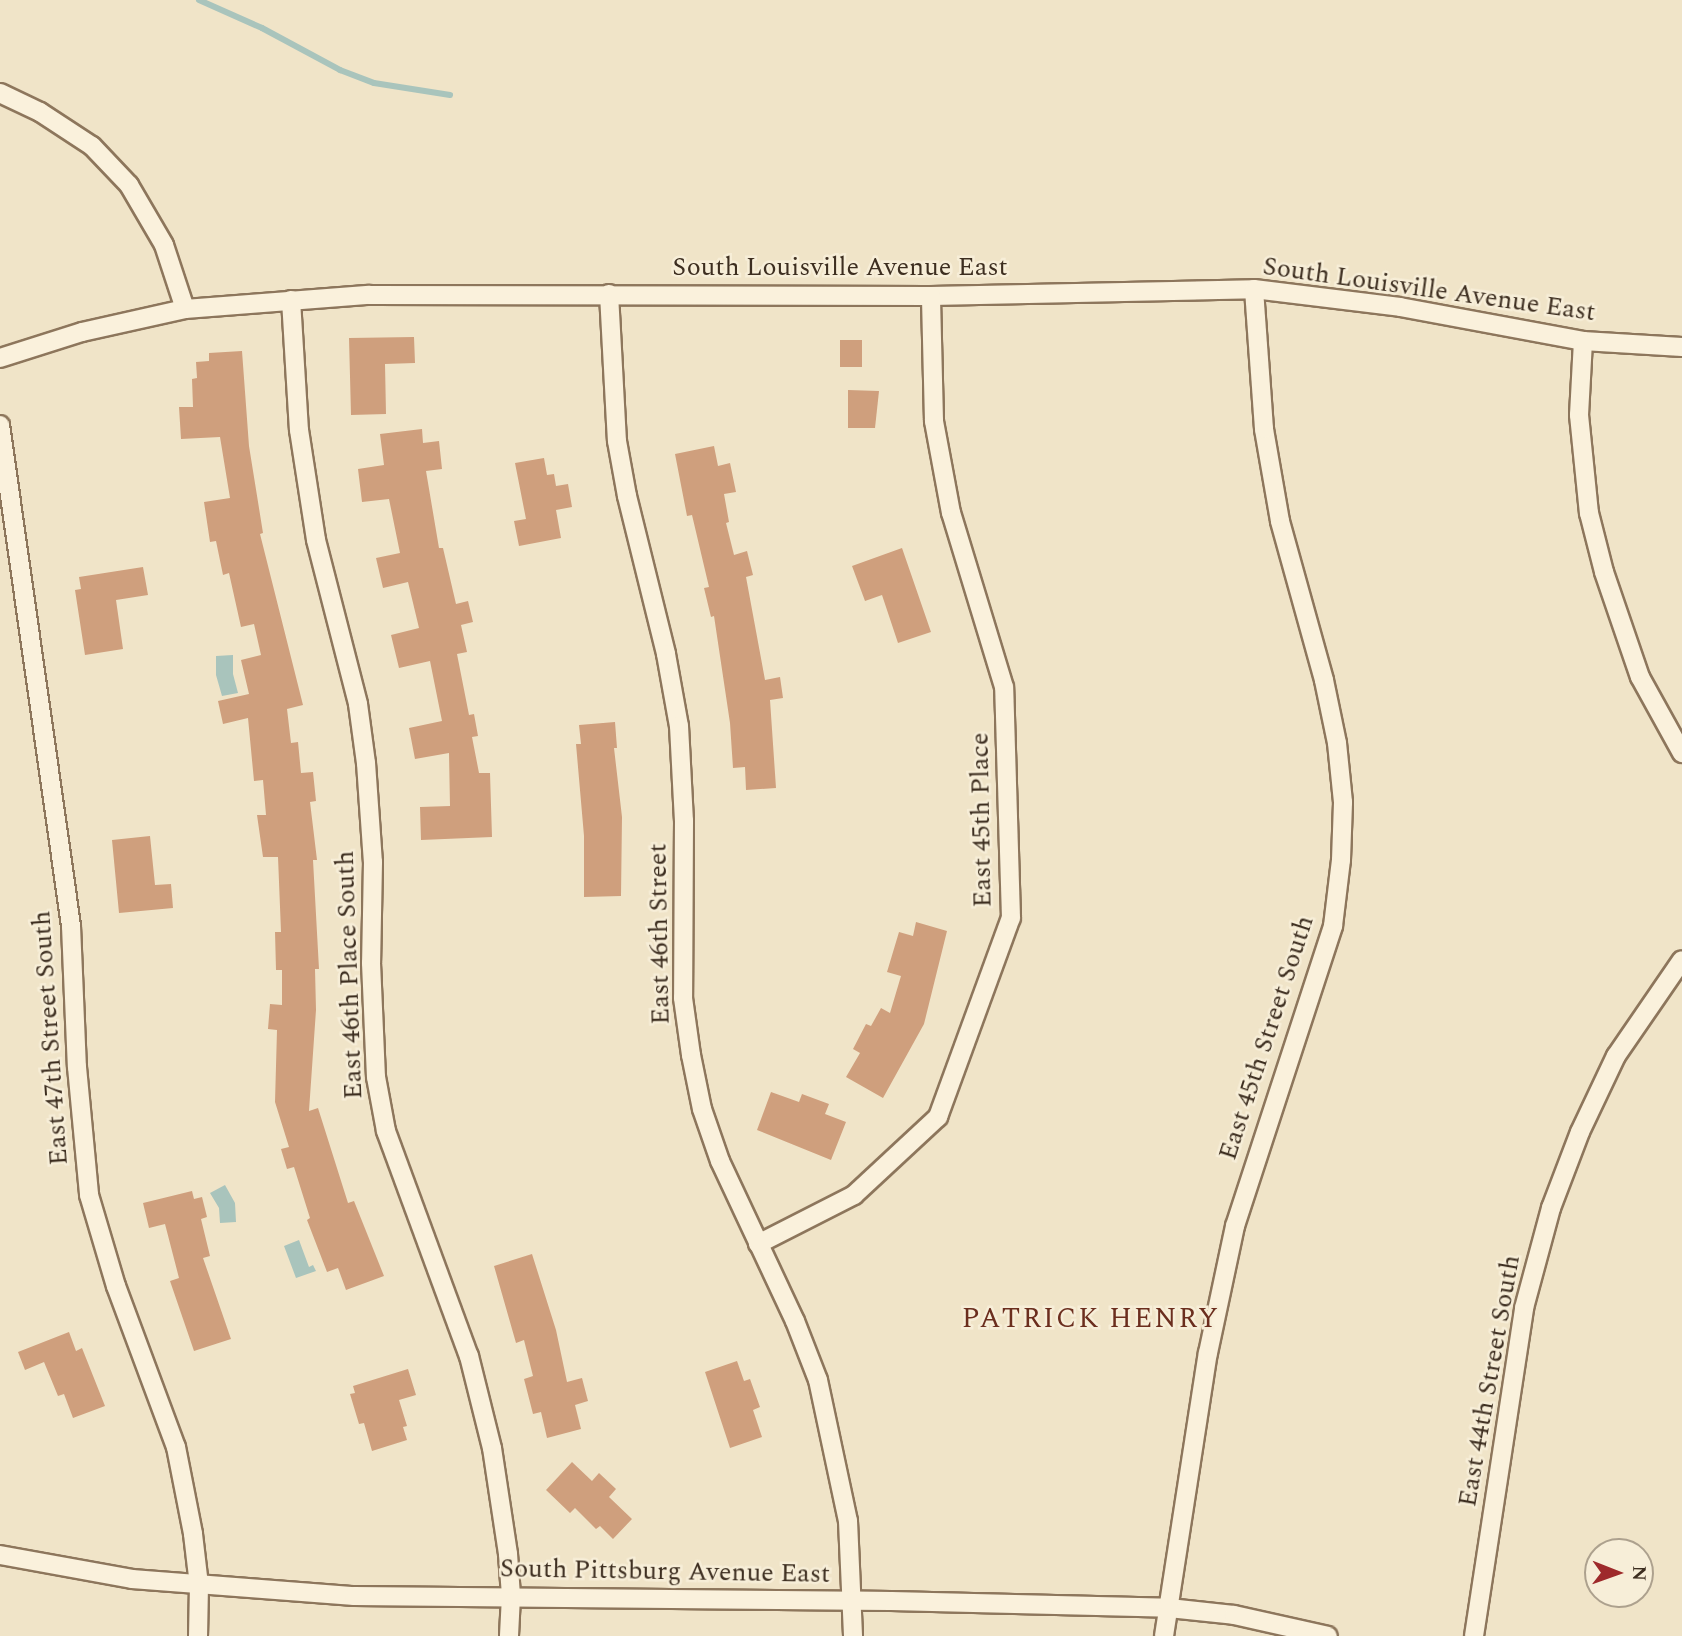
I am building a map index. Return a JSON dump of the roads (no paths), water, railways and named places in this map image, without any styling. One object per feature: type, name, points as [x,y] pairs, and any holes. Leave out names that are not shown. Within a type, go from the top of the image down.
[{"type":"street","points":[[0,93],[40,112],[92,146],[130,185],[164,245],[185,309]]},
{"type":"street","name":"South Louisville Avenue East","points":[[0,358],[82,332],[185,309],[369,295],[931,296],[1254,289],[1400,307],[1583,341],[1682,347]]},
{"type":"street","name":"East 45th Street South","points":[[1164,1636],[1208,1353],[1235,1226],[1330,937],[1341,860],[1343,802],[1337,743],[1324,680],[1280,521],[1264,429],[1254,289]]},
{"type":"street","name":"East 46th Street","points":[[609,294],[617,440],[627,496],[663,641],[679,726],[684,821],[683,998],[691,1055],[702,1109],[720,1161],[795,1321],[818,1380],[848,1521],[853,1601],[852,1636]]},
{"type":"street","name":"East 45th Place","points":[[758,1244],[853,1195],[938,1117],[1011,918],[1004,687],[951,513],[934,421],[931,296]]},
{"type":"street","name":"East 46th Place South","points":[[291,300],[301,444],[316,540],[358,704],[366,763],[373,862],[371,963],[376,1077],[386,1131],[469,1356],[492,1448],[506,1532],[511,1596],[509,1636]]},
{"type":"street","points":[[1583,341],[1579,415],[1582,467],[1589,513],[1604,572],[1640,677],[1682,753]]},
{"type":"street","name":"East 47th Street South","points":[[0,425],[71,926],[77,1067],[89,1195],[119,1297],[176,1447],[194,1534],[199,1584],[198,1636]]},
{"type":"street","name":"East 44th Street South","points":[[1474,1636],[1524,1308],[1551,1208],[1580,1132],[1616,1056],[1682,960]]},
{"type":"street","name":"South Pittsburg Avenue East","points":[[0,1555],[132,1579],[354,1595],[1169,1608],[1234,1615],[1328,1636]]},
{"type":"water","points":[[233,655],[233,674],[238,693],[222,696],[216,675],[216,656]]},
{"type":"water","points":[[225,1185],[235,1203],[236,1222],[220,1223],[219,1208],[210,1193]]},
{"type":"water","points":[[299,1240],[309,1267],[313,1265],[316,1271],[296,1278],[284,1246]]},
{"type":"waterway","points":[[199,0],[262,28],[340,70],[374,83],[450,95]]},
{"type":"district","name":"PATRICK HENRY","points":[[1091,1319]]}]
